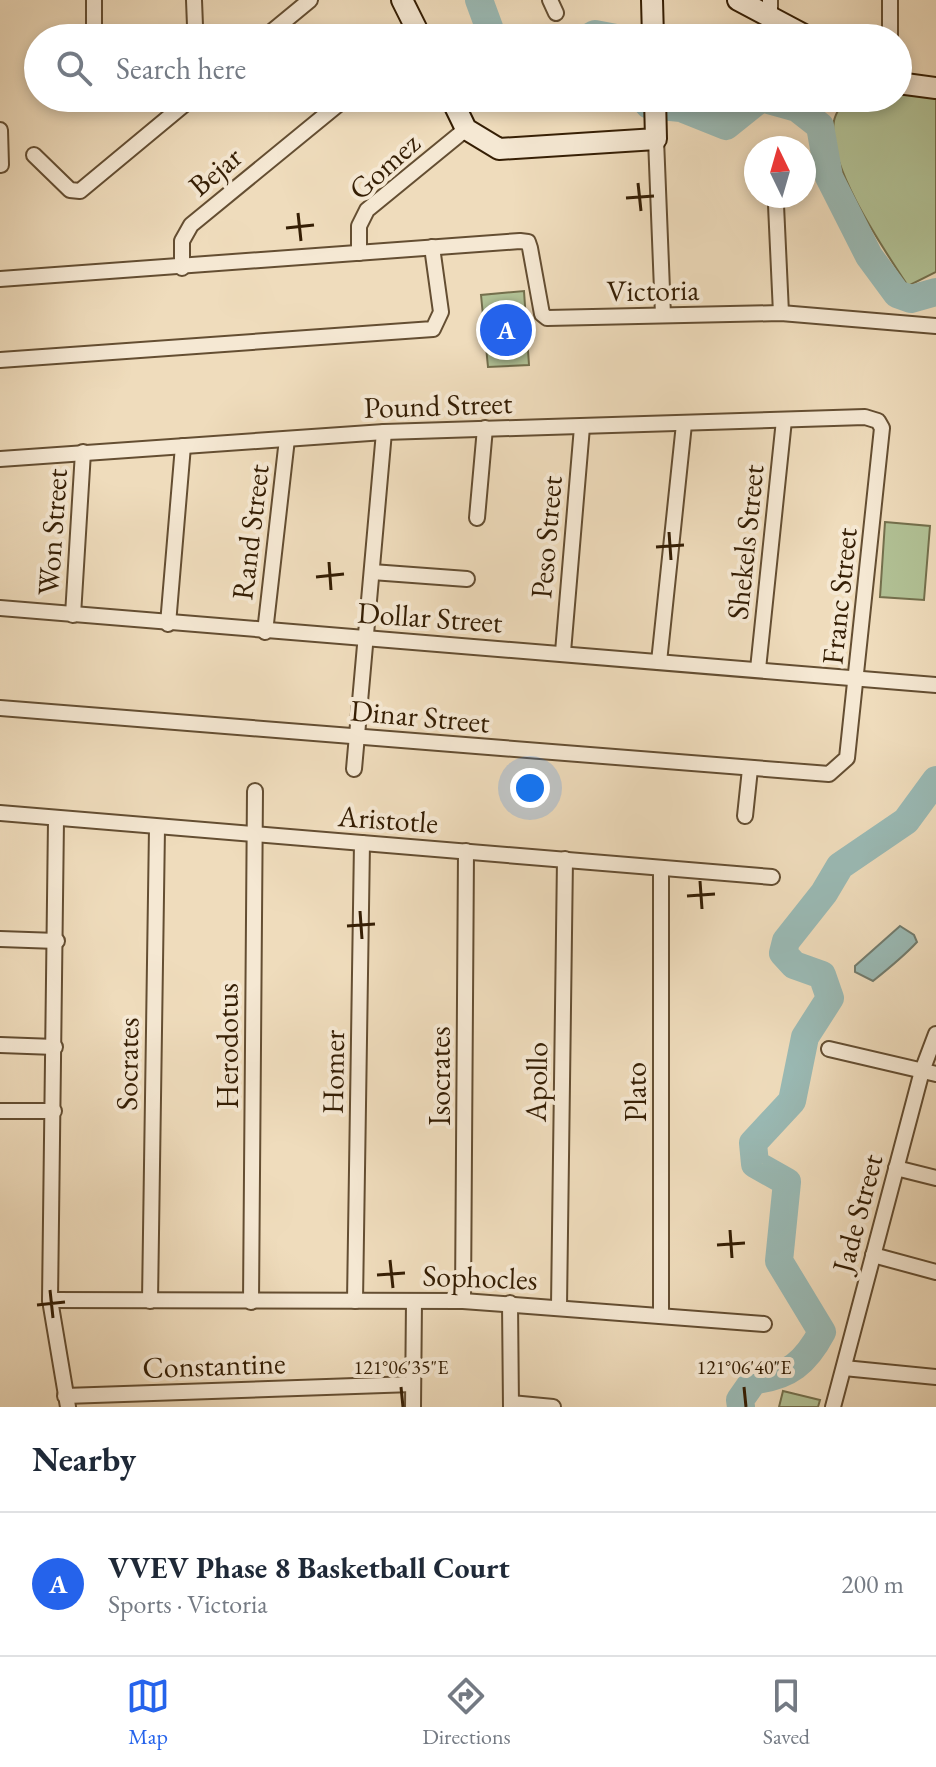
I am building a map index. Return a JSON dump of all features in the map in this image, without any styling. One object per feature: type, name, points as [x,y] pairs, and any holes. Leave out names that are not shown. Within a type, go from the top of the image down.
[{"type":"street","points":[[94,0],[94,24]]},
{"type":"street","points":[[194,0],[195,24]]},
{"type":"street","points":[[281,24],[310,0]]},
{"type":"street","points":[[402,0],[414,24]]},
{"type":"street","points":[[652,0],[653,24]]},
{"type":"street","points":[[738,0],[770,9],[791,24]]},
{"type":"street","points":[[890,0],[890,24]]},
{"type":"street","points":[[912,85],[936,88]]},
{"type":"street","points":[[34,155],[70,190],[80,191],[175,112]]},
{"type":"street","name":"Bejar","points":[[182,268],[182,241],[191,225],[329,112]]},
{"type":"street","points":[[458,112],[466,129],[499,149],[656,130]]},
{"type":"street","points":[[655,112],[663,315]]},
{"type":"street","name":"Gomez","points":[[359,253],[359,226],[367,210],[466,129]]},
{"type":"street","points":[[0,130],[1,165]]},
{"type":"street","points":[[776,208],[781,313]]},
{"type":"street","name":"Victoria","points":[[0,279],[528,242],[542,314],[547,318],[781,313],[936,326]]},
{"type":"street","points":[[0,360],[433,329],[441,312],[432,247]]},
{"type":"street","name":"Pound Street","points":[[0,459],[384,432],[865,417],[878,421]]},
{"type":"street","name":"Shekels Street","points":[[758,669],[784,420]]},
{"type":"street","name":"Franc Street","points":[[835,772],[847,758],[857,678],[882,428],[878,421]]},
{"type":"street","points":[[659,662],[684,424]]},
{"type":"street","name":"Peso Street","points":[[563,652],[582,427]]},
{"type":"street","points":[[477,518],[485,428]]},
{"type":"street","points":[[354,769],[384,432]]},
{"type":"street","name":"Rand Street","points":[[265,632],[287,439]]},
{"type":"street","points":[[168,624],[183,446]]},
{"type":"street","name":"Won Street","points":[[73,615],[83,452]]},
{"type":"street","points":[[372,572],[467,579]]},
{"type":"street","name":"Dollar Street","points":[[0,608],[936,685]]},
{"type":"street","name":"Dinar Street","points":[[0,708],[822,776],[835,772]]},
{"type":"street","points":[[745,816],[750,769]]},
{"type":"street","name":"Herodotus","points":[[251,1302],[255,791]]},
{"type":"street","name":"Aristotle","points":[[0,813],[772,877]]},
{"type":"street","points":[[56,820],[57,941],[50,1300],[67,1402]]},
{"type":"street","name":"Socrates","points":[[150,1301],[157,828]]},
{"type":"street","name":"Homer","points":[[355,1301],[362,843]]},
{"type":"street","name":"Isocrates","points":[[463,1301],[466,851]]},
{"type":"street","name":"Apollo","points":[[559,1306],[565,859]]},
{"type":"street","name":"Plato","points":[[661,868],[661,1316]]},
{"type":"street","points":[[0,939],[57,941]]},
{"type":"street","name":"Jade Street","points":[[833,1407],[896,1168],[929,1072],[936,1034]]},
{"type":"street","points":[[0,1045],[55,1047]]},
{"type":"street","points":[[829,1049],[929,1072]]},
{"type":"street","points":[[0,1111],[54,1111]]},
{"type":"street","points":[[896,1168],[936,1178]]},
{"type":"street","points":[[873,1255],[936,1272]]},
{"type":"street","name":"Sophocles","points":[[50,1300],[463,1301],[764,1324]]},
{"type":"street","points":[[413,1407],[414,1301]]},
{"type":"street","points":[[510,1303],[511,1405],[553,1407]]},
{"type":"street","points":[[844,1368],[936,1377]]},
{"type":"street","name":"Constantine","points":[[67,1402],[413,1384]]},
{"type":"green space","points":[[912,95],[936,98],[936,272],[908,286],[885,252],[847,183],[834,139],[838,112],[912,112]]},
{"type":"green space","points":[[524,291],[529,365],[488,367],[481,295]]},
{"type":"green space","points":[[885,522],[930,526],[924,600],[880,597]]},
{"type":"green space","points":[[783,1391],[820,1400],[818,1407],[779,1407]]},
{"type":"water","points":[[900,926],[914,935],[917,942],[873,981],[855,972],[855,966]]},
{"type":"waterway","points":[[479,0],[488,24]]},
{"type":"waterway","points":[[691,112],[726,126],[744,112]]},
{"type":"waterway","points":[[802,112],[820,126],[829,177],[869,256],[897,294],[911,299],[936,292]]},
{"type":"waterway","points":[[741,1407],[740,1400],[754,1380],[777,1375],[795,1366],[810,1352],[822,1332],[779,1261],[787,1182],[755,1164],[753,1143],[792,1101],[805,1037],[830,998],[822,975],[794,965],[783,953],[786,941],[824,893],[840,866],[906,821],[936,780]]},
{"type":"place","name":"VVEV Phase 8 Basketball Court","points":[[506,330]]}]
